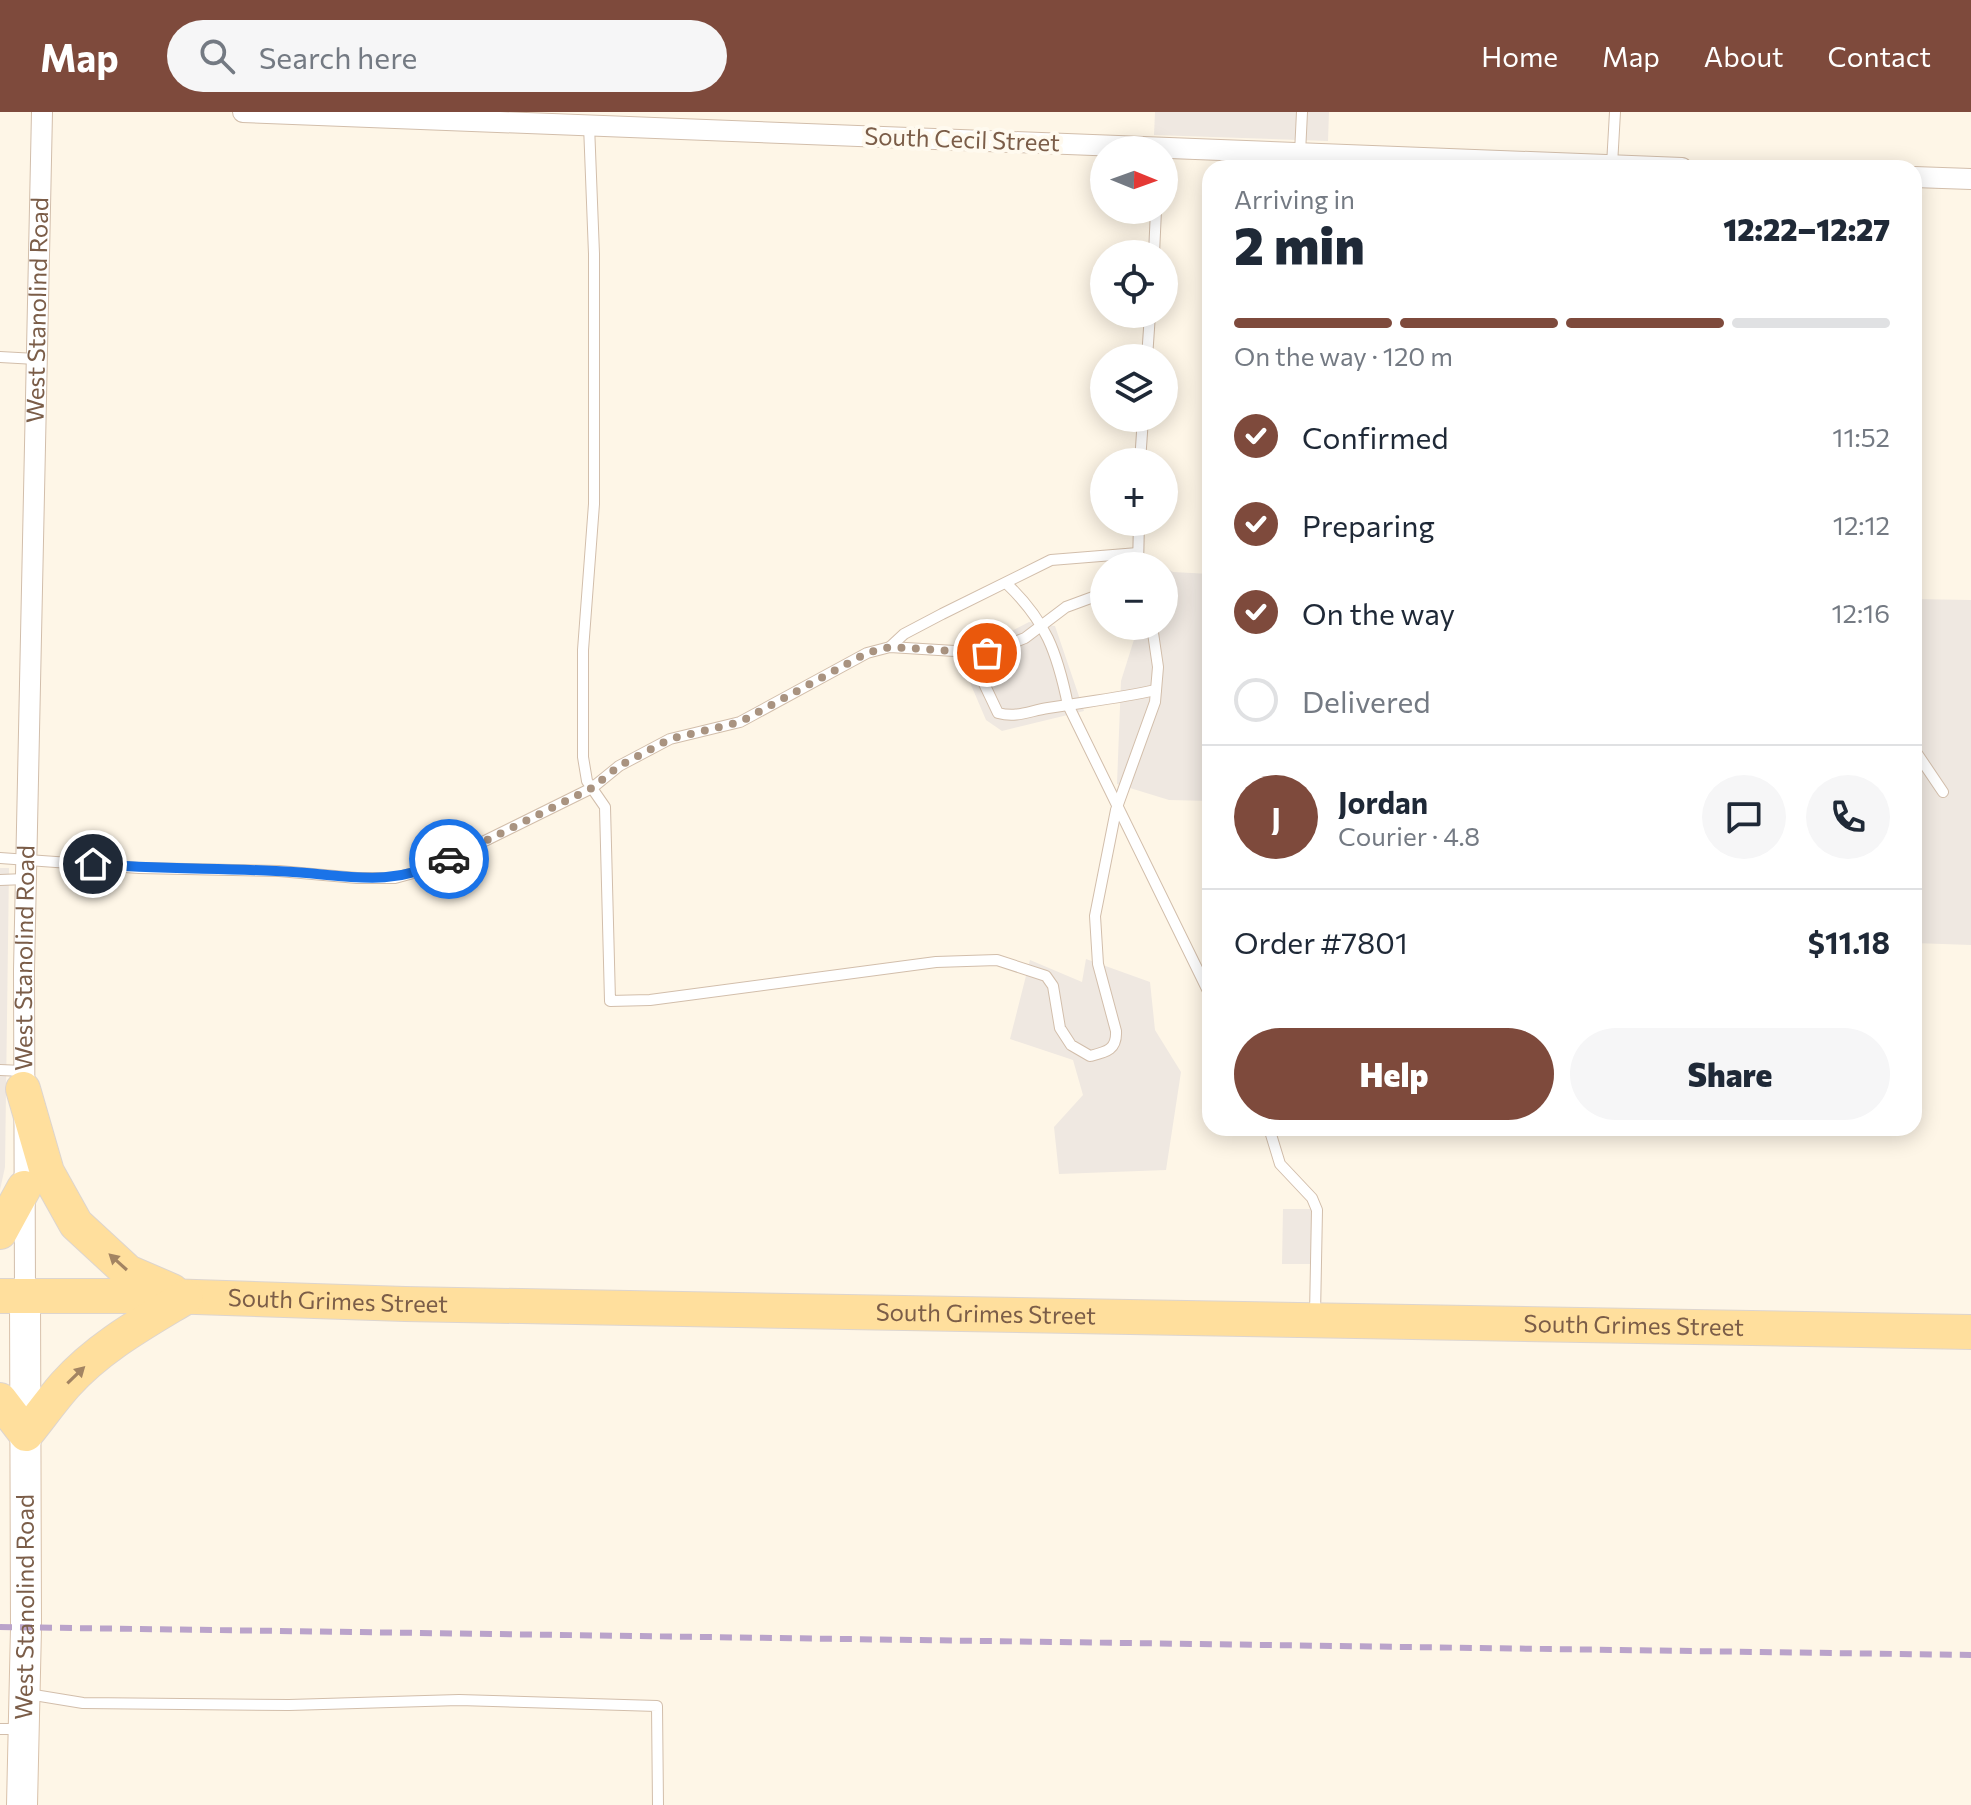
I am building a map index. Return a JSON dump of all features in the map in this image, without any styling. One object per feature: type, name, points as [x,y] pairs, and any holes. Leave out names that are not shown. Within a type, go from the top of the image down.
[{"type":"main road","points":[[16,1076],[47,1172],[76,1224],[128,1272],[187,1297]]},
{"type":"main road","points":[[0,1232],[24,1188]]},
{"type":"main road","name":"South Grimes Street","points":[[12,1296],[1971,1332]]},
{"type":"main road","name":"West Stanolind Road","points":[[12,1296],[26,1434],[25,1693],[12,1729],[22,1805]]},
{"type":"main road","points":[[0,1400],[26,1434],[65,1385],[94,1358],[128,1331],[187,1297]]},
{"type":"street","name":"West Stanolind Road","points":[[12,1296],[24,1188],[16,1076],[26,869],[42,112]]},
{"type":"street","name":"South Cecil Street","points":[[243,112],[447,116],[1090,146]]},
{"type":"street","name":"South Cecil Street","points":[[1178,150],[1482,160]]},
{"type":"street","points":[[1922,177],[1971,179]]},
{"type":"lane","points":[[1300,153],[1302,112]]},
{"type":"lane","points":[[1612,160],[1615,112]]},
{"type":"lane","points":[[589,125],[594,254],[594,504],[583,650],[583,757],[587,781],[605,807],[610,1001],[650,1000],[936,962],[997,960],[1046,976],[1053,986],[1060,1028],[1071,1045],[1090,1056],[1110,1051],[1117,1042],[1116,1031],[1098,964],[1095,916],[1118,803],[1155,702],[1158,667],[1154,640]]},
{"type":"lane","points":[[0,357],[36,359]]},
{"type":"lane","points":[[890,647],[904,634],[1051,560],[1090,557]]},
{"type":"lane","points":[[1006,583],[1029,605],[1041,624],[1059,662],[1068,705],[1202,978]]},
{"type":"lane","points":[[0,880],[26,869],[139,868],[279,871],[395,878],[428,869],[592,788],[619,766],[670,739],[740,722],[867,653],[890,647],[987,653],[1025,638],[1066,607],[1090,598]]},
{"type":"lane","points":[[969,652],[998,713],[1013,717],[1156,690]]},
{"type":"lane","points":[[1922,761],[1943,792]]},
{"type":"lane","points":[[0,858],[26,869]]},
{"type":"lane","points":[[1271,1136],[1280,1164],[1312,1198],[1317,1210],[1315,1320]]},
{"type":"lane","points":[[25,1693],[83,1703],[289,1705],[459,1700],[657,1706],[658,1805]]},
{"type":"shaded area","points":[[1155,112],[1329,112],[1328,141],[1154,135]]},
{"type":"shaded area","points":[[1178,572],[1202,574],[1202,801],[1169,800],[1117,784],[1121,681],[1134,640],[1178,640]]},
{"type":"shaded area","points":[[1922,599],[1971,600],[1971,945],[1922,943]]},
{"type":"shaded area","points":[[1029,622],[1055,626],[1084,711],[1002,731],[986,720],[954,645],[992,641]]},
{"type":"shaded area","points":[[0,868],[9,868],[5,1167],[0,1190]]},
{"type":"shaded area","points":[[1086,959],[1150,982],[1155,1030],[1181,1072],[1166,1170],[1059,1174],[1054,1127],[1083,1095],[1073,1060],[1010,1039],[1030,960],[1082,982]]},
{"type":"shaded area","points":[[1283,1209],[1314,1209],[1313,1264],[1282,1264]]},
{"type":"railway","points":[[0,1627],[1971,1655]]},
{"type":"way so far","points":[[449,859],[592,788],[619,766],[670,739],[740,722],[867,653],[890,647],[987,653]]},
{"type":"route","points":[[93,864],[395,878],[428,869],[449,859]]}]
